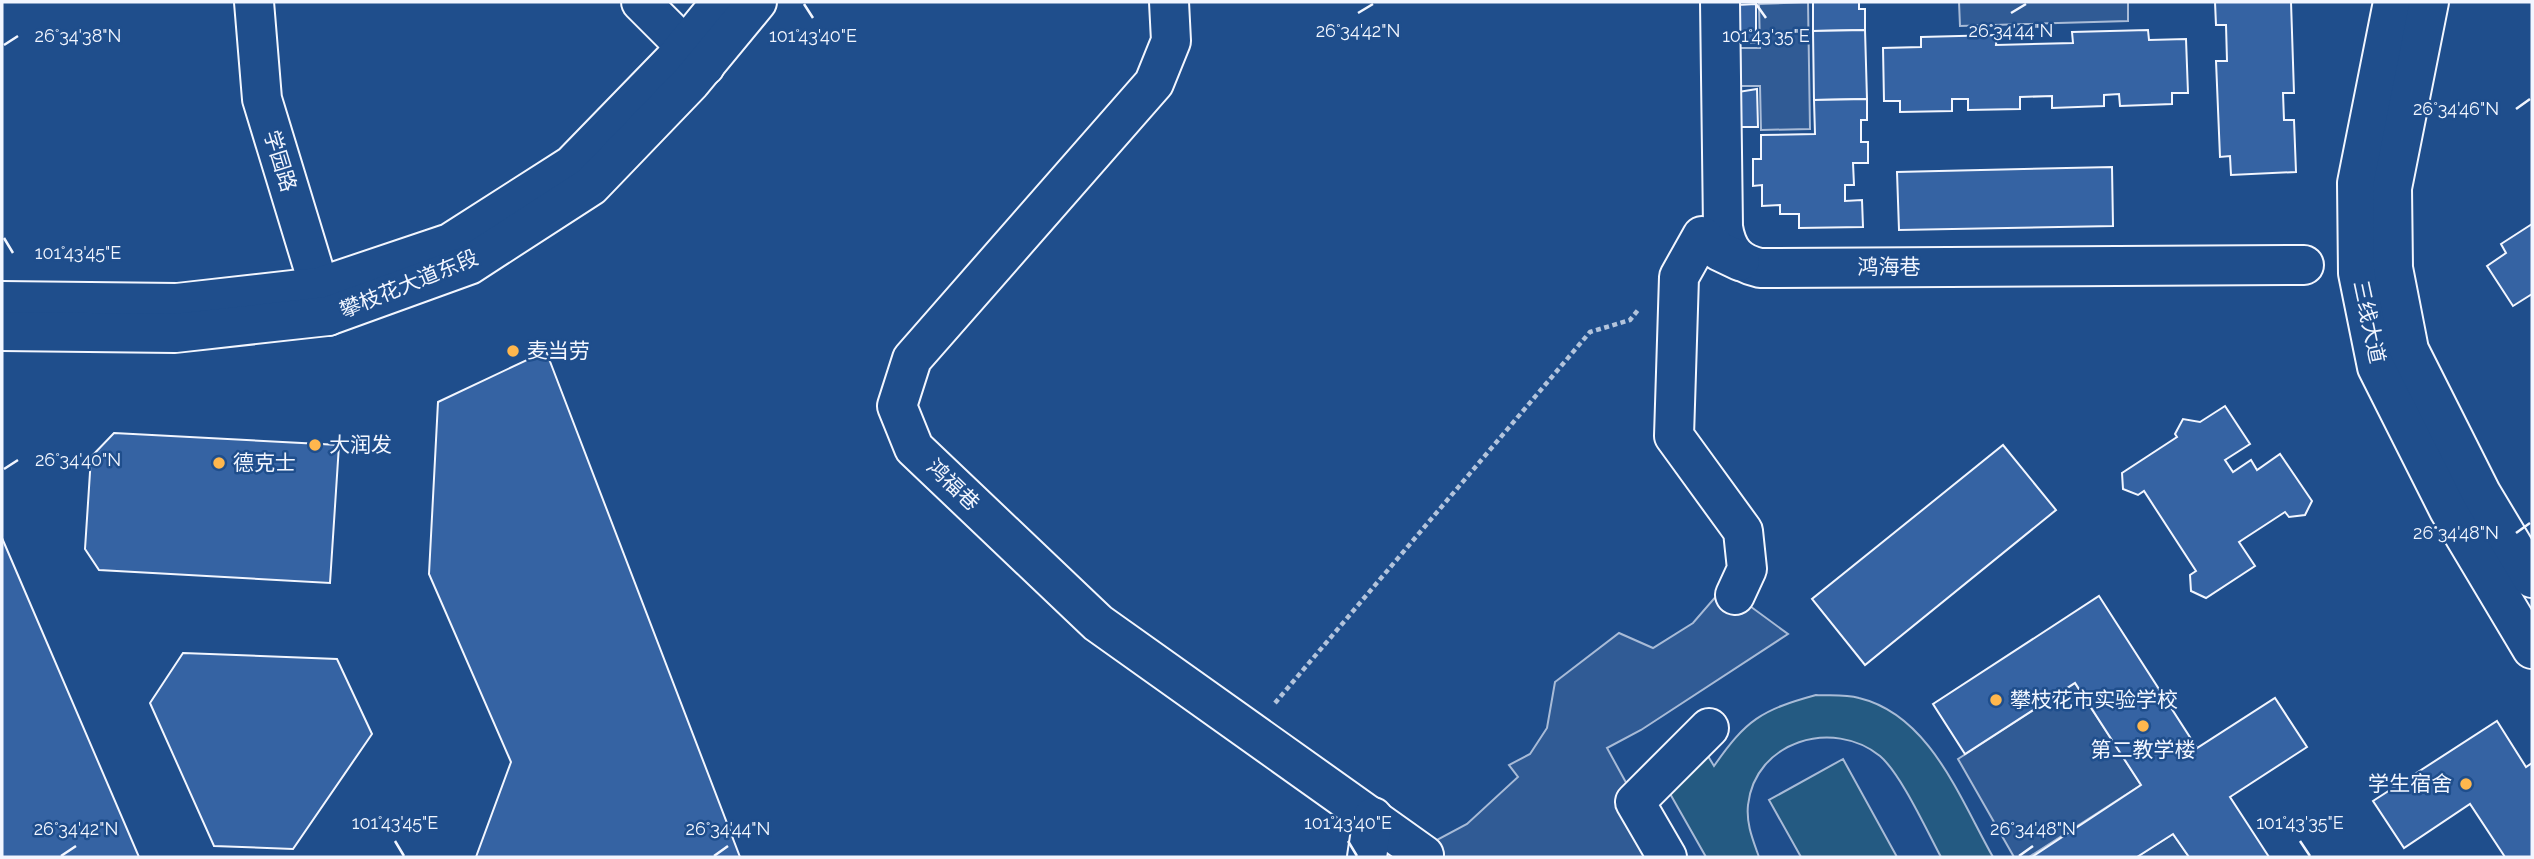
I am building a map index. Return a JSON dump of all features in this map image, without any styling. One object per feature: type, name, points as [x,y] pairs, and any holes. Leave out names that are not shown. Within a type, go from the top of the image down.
[{"type":"main road","name":"学园路","points":[[254,2],[262,99],[323,302]]},
{"type":"main road","points":[[640,2],[695,56]]},
{"type":"main road","name":"攀枝花大道东段","points":[[695,56],[721,2]]},
{"type":"main road","name":"攀枝花大道东段","points":[[2,331],[175,333],[323,302],[469,265],[591,186],[695,56],[757,2]]},
{"type":"main road","name":"鸿福巷","points":[[1169,2],[1171,41],[1154,83],[912,359],[897,406],[914,447],[1098,623],[1424,855]]},
{"type":"main road","points":[[1720,2],[1731,68],[1725,239],[1737,259],[1748,265]]},
{"type":"main road","name":"三线大道","points":[[2393,2],[2357,183],[2358,273],[2377,367],[2449,510],[2532,649]]},
{"type":"main road","name":"三线大道","points":[[2429,2],[2392,188],[2393,268],[2409,350],[2481,493],[2532,578]]},
{"type":"main road","points":[[1735,595],[1747,569],[1743,531],[1674,436],[1679,277],[1702,236],[1719,251],[1748,265]]},
{"type":"main road","name":"鸿海巷","points":[[1748,265],[1760,268],[2304,265]]},
{"type":"main road","name":"攀枝花大道东段","points":[[2,301],[323,302]]},
{"type":"main road","points":[[1667,857],[1635,803],[1709,729]]},
{"type":"main road","points":[[1367,857],[1373,817]]},
{"type":"path","points":[[1252,731],[1590,332],[1630,320],[1647,298],[1679,277]]},
{"type":"shaded area","points":[[1808,2],[1810,129],[1761,130],[1760,86],[1741,86],[1740,48],[1760,48],[1759,4]]},
{"type":"shaded area","points":[[1959,2],[2128,2],[2128,21],[1960,26]]},
{"type":"shaded area","points":[[1724,587],[1788,634],[1641,730],[1607,748],[1667,857],[1422,857],[1433,842],[1467,824],[1518,777],[1509,765],[1530,754],[1547,728],[1555,682],[1619,633],[1653,648],[1693,623]]},
{"type":"shaded area","points":[[2075,683],[2141,785],[2029,857],[2014,857],[1958,759]]},
{"type":"shaded area","points":[[1816,695],[1859,698],[1884,707],[1905,722],[1924,740],[1940,762],[1993,857],[1941,857],[1905,789],[1880,756],[1861,745],[1841,739],[1819,738],[1799,742],[1780,751],[1765,765],[1754,783],[1748,805],[1748,819],[1759,857],[1706,857],[1652,762],[1696,736],[1714,766],[1736,738],[1756,719],[1781,706]]},
{"type":"shaded area","points":[[1843,759],[1897,857],[1801,857],[1769,800]]},
{"type":"shaded area","points":[[2173,834],[2189,857],[2137,857]]},
{"type":"building","points":[[1813,2],[1859,2],[1859,9],[1865,9],[1865,30],[1813,31]]},
{"type":"building","points":[[2215,2],[2291,2],[2294,93],[2283,93],[2284,120],[2294,120],[2296,172],[2231,175],[2230,156],[2220,157],[2216,61],[2227,61],[2226,25],[2216,25]]},
{"type":"building","points":[[1756,4],[1756,43],[1741,43],[1738,41],[1737,5]]},
{"type":"building","points":[[1865,30],[1867,99],[1814,100],[1813,31]]},
{"type":"building","points":[[2148,30],[2149,40],[2186,39],[2188,93],[2172,93],[2172,104],[2120,106],[2119,94],[2104,95],[2104,106],[2052,108],[2052,96],[2020,97],[2020,109],[1968,110],[1968,99],[1952,99],[1952,111],[1900,112],[1900,101],[1884,101],[1883,48],[1921,47],[1921,37],[1997,35],[1996,45],[2073,43],[2072,32]]},
{"type":"building","points":[[1757,89],[1758,127],[1739,127],[1738,92]]},
{"type":"building","points":[[1867,99],[1867,120],[1861,120],[1861,142],[1868,142],[1868,163],[1853,163],[1854,185],[1845,185],[1845,201],[1862,200],[1863,227],[1799,228],[1799,214],[1780,214],[1780,205],[1762,206],[1762,185],[1753,186],[1753,159],[1761,159],[1761,135],[1815,134],[1814,100]]},
{"type":"building","points":[[2112,167],[2113,226],[1899,230],[1897,172]]},
{"type":"building","points":[[2532,224],[2532,294],[2513,306],[2487,266],[2506,253],[2501,244]]},
{"type":"building","points":[[546,351],[740,857],[476,857],[511,762],[429,574],[438,402]]},
{"type":"building","points":[[2225,406],[2250,444],[2225,460],[2233,472],[2251,460],[2257,470],[2280,454],[2312,501],[2305,515],[2289,517],[2285,512],[2239,542],[2255,566],[2206,598],[2191,591],[2190,575],[2196,571],[2144,491],[2138,495],[2123,489],[2122,473],[2177,437],[2175,434],[2183,419],[2200,422]]},
{"type":"building","points":[[114,433],[339,445],[330,583],[99,570],[85,549],[91,457]]},
{"type":"building","points":[[2003,445],[2056,510],[1865,665],[1812,599]]},
{"type":"building","points":[[2,538],[139,857],[2,857]]},
{"type":"building","name":"第二教学楼","points":[[2099,596],[2197,748],[2275,698],[2307,747],[2230,797],[2269,857],[2189,857],[2173,834],[2137,857],[2032,857],[2141,785],[2075,683],[1965,754],[1933,704]]},
{"type":"building","points":[[183,653],[337,659],[372,734],[293,849],[214,846],[150,703]]},
{"type":"building","name":"学生宿舍","points":[[2497,721],[2526,767],[2532,763],[2532,857],[2505,857],[2470,804],[2404,848],[2373,801]]},
{"type":"place","name":"麦当劳","points":[[513,351]]},
{"type":"place","name":"大润发","points":[[315,445]]},
{"type":"place","name":"德克士","points":[[219,463]]},
{"type":"place","name":"攀枝花市实验学校","points":[[1996,700]]},
{"type":"place","name":"第二教学楼","points":[[2143,726]]},
{"type":"place","name":"学生宿舍","points":[[2466,784]]}]
